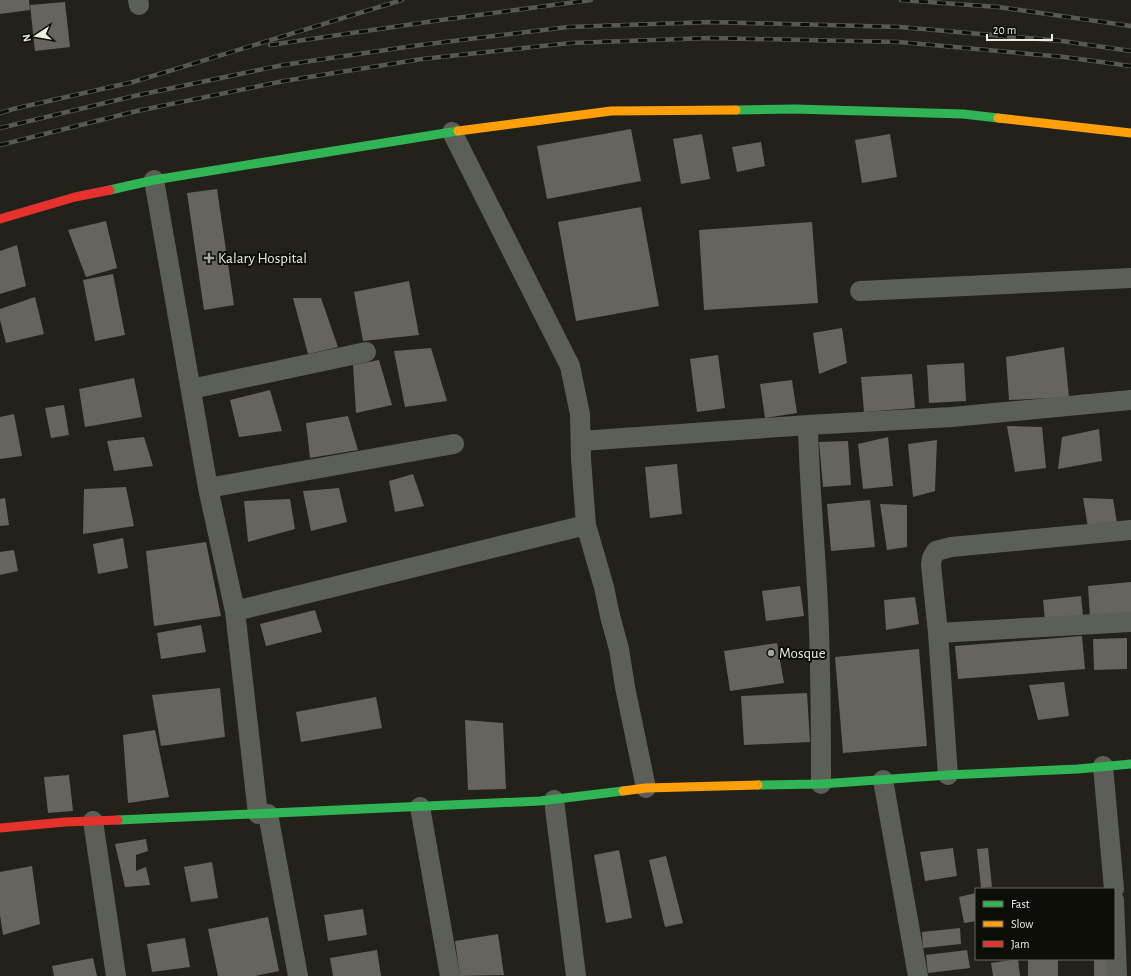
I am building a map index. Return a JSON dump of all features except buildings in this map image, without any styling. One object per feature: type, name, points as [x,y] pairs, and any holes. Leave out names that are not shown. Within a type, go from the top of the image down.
[{"type":"main road","points":[[0,220],[75,198],[154,180],[452,132],[611,111],[795,109],[963,114],[1131,132]]},
{"type":"main road","points":[[0,828],[93,821],[554,800],[646,788],[821,784],[1131,764]]},
{"type":"street","points":[[452,132],[570,366],[580,414],[586,524],[604,587],[619,649],[625,687],[646,788]]},
{"type":"street","points":[[154,180],[208,488],[235,611],[263,814],[298,976]]},
{"type":"street","points":[[860,291],[1131,278]]},
{"type":"street","points":[[191,389],[366,352]]},
{"type":"street","points":[[581,441],[808,425],[952,417],[1131,400]]},
{"type":"street","points":[[808,425],[809,477],[818,618],[821,704],[821,784]]},
{"type":"street","points":[[208,488],[454,444]]},
{"type":"street","points":[[235,611],[586,524]]},
{"type":"street","points":[[948,775],[938,633],[931,566],[932,558],[936,551],[951,547],[1131,530]]},
{"type":"street","points":[[938,633],[1131,622]]},
{"type":"street","points":[[1103,766],[1114,888]]},
{"type":"street","points":[[883,780],[918,976]]},
{"type":"street","points":[[554,800],[576,976]]},
{"type":"street","points":[[420,807],[450,976]]},
{"type":"street","points":[[93,821],[116,976]]},
{"type":"street","points":[[1115,925],[1117,976]]},
{"type":"railway","points":[[0,113],[133,82],[402,0]]},
{"type":"railway","points":[[270,45],[591,0]]},
{"type":"railway","points":[[901,0],[998,7],[1131,26]]},
{"type":"railway","points":[[0,128],[134,96],[283,65],[420,45],[568,27],[710,22],[900,27],[1062,41],[1131,51]]},
{"type":"railway","points":[[0,145],[137,111],[284,81],[422,59],[570,43],[710,38],[899,42],[1064,57],[1131,66]]},
{"type":"traffic: fast","points":[[736,110],[795,109],[963,114],[998,118]]},
{"type":"traffic: fast","points":[[110,190],[154,180],[458,131]]},
{"type":"traffic: fast","points":[[758,785],[821,784],[948,775],[1078,769],[1131,764]]},
{"type":"traffic: fast","points":[[118,820],[540,801],[623,791]]},
{"type":"traffic: slow","points":[[458,131],[611,111],[736,110]]},
{"type":"traffic: slow","points":[[998,118],[1131,133]]},
{"type":"traffic: slow","points":[[623,791],[646,788],[758,785]]},
{"type":"traffic: jam","points":[[0,219],[75,197],[110,190]]},
{"type":"traffic: jam","points":[[0,828],[65,822],[118,820]]},
{"type":"place","name":"Kalary Hospital","points":[[209,258]]},
{"type":"place","name":"Mosque","points":[[771,653]]}]
